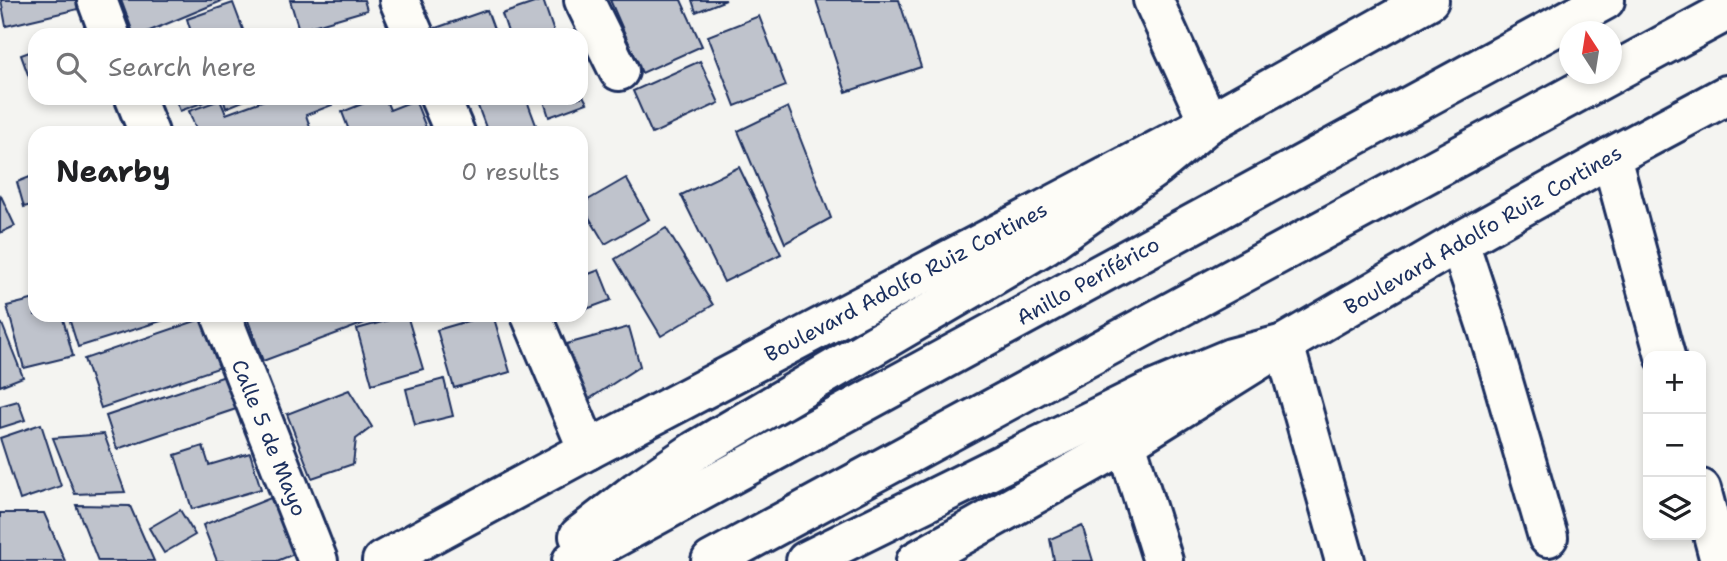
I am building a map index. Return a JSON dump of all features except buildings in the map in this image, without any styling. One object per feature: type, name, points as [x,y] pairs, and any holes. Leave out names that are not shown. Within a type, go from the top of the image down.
[{"type":"main road","points":[[97,0],[107,28]]},
{"type":"main road","points":[[399,0],[411,28]]},
{"type":"main road","points":[[584,0],[620,71]]},
{"type":"main road","points":[[550,561],[637,491],[695,451],[1045,245],[1156,167],[1209,123],[1153,0]]},
{"type":"main road","name":"Boulevard Adolfo Ruiz Cortines","points":[[382,561],[1209,123],[1429,0]]},
{"type":"main road","name":"Anillo Periférico","points":[[572,561],[1605,0]]},
{"type":"main road","points":[[1622,67],[1727,11]]},
{"type":"main road","points":[[711,561],[1591,84]]},
{"type":"main road","name":"Boulevard Adolfo Ruiz Cortines","points":[[916,561],[1126,443],[1284,344],[1459,242],[1727,95]]},
{"type":"main road","points":[[138,105],[146,126]]},
{"type":"main road","points":[[443,105],[452,126]]},
{"type":"main road","points":[[1611,157],[1664,351]]},
{"type":"main road","points":[[1459,242],[1488,330],[1548,537]]},
{"type":"main road","name":"Calle 5 de Mayo","points":[[224,322],[318,561]]},
{"type":"main road","points":[[534,322],[588,450]]},
{"type":"main road","points":[[806,561],[1147,393],[1231,358],[1284,344],[1345,561]]},
{"type":"main road","points":[[1126,443],[1163,561]]},
{"type":"main road","points":[[1706,508],[1720,561]]}]
